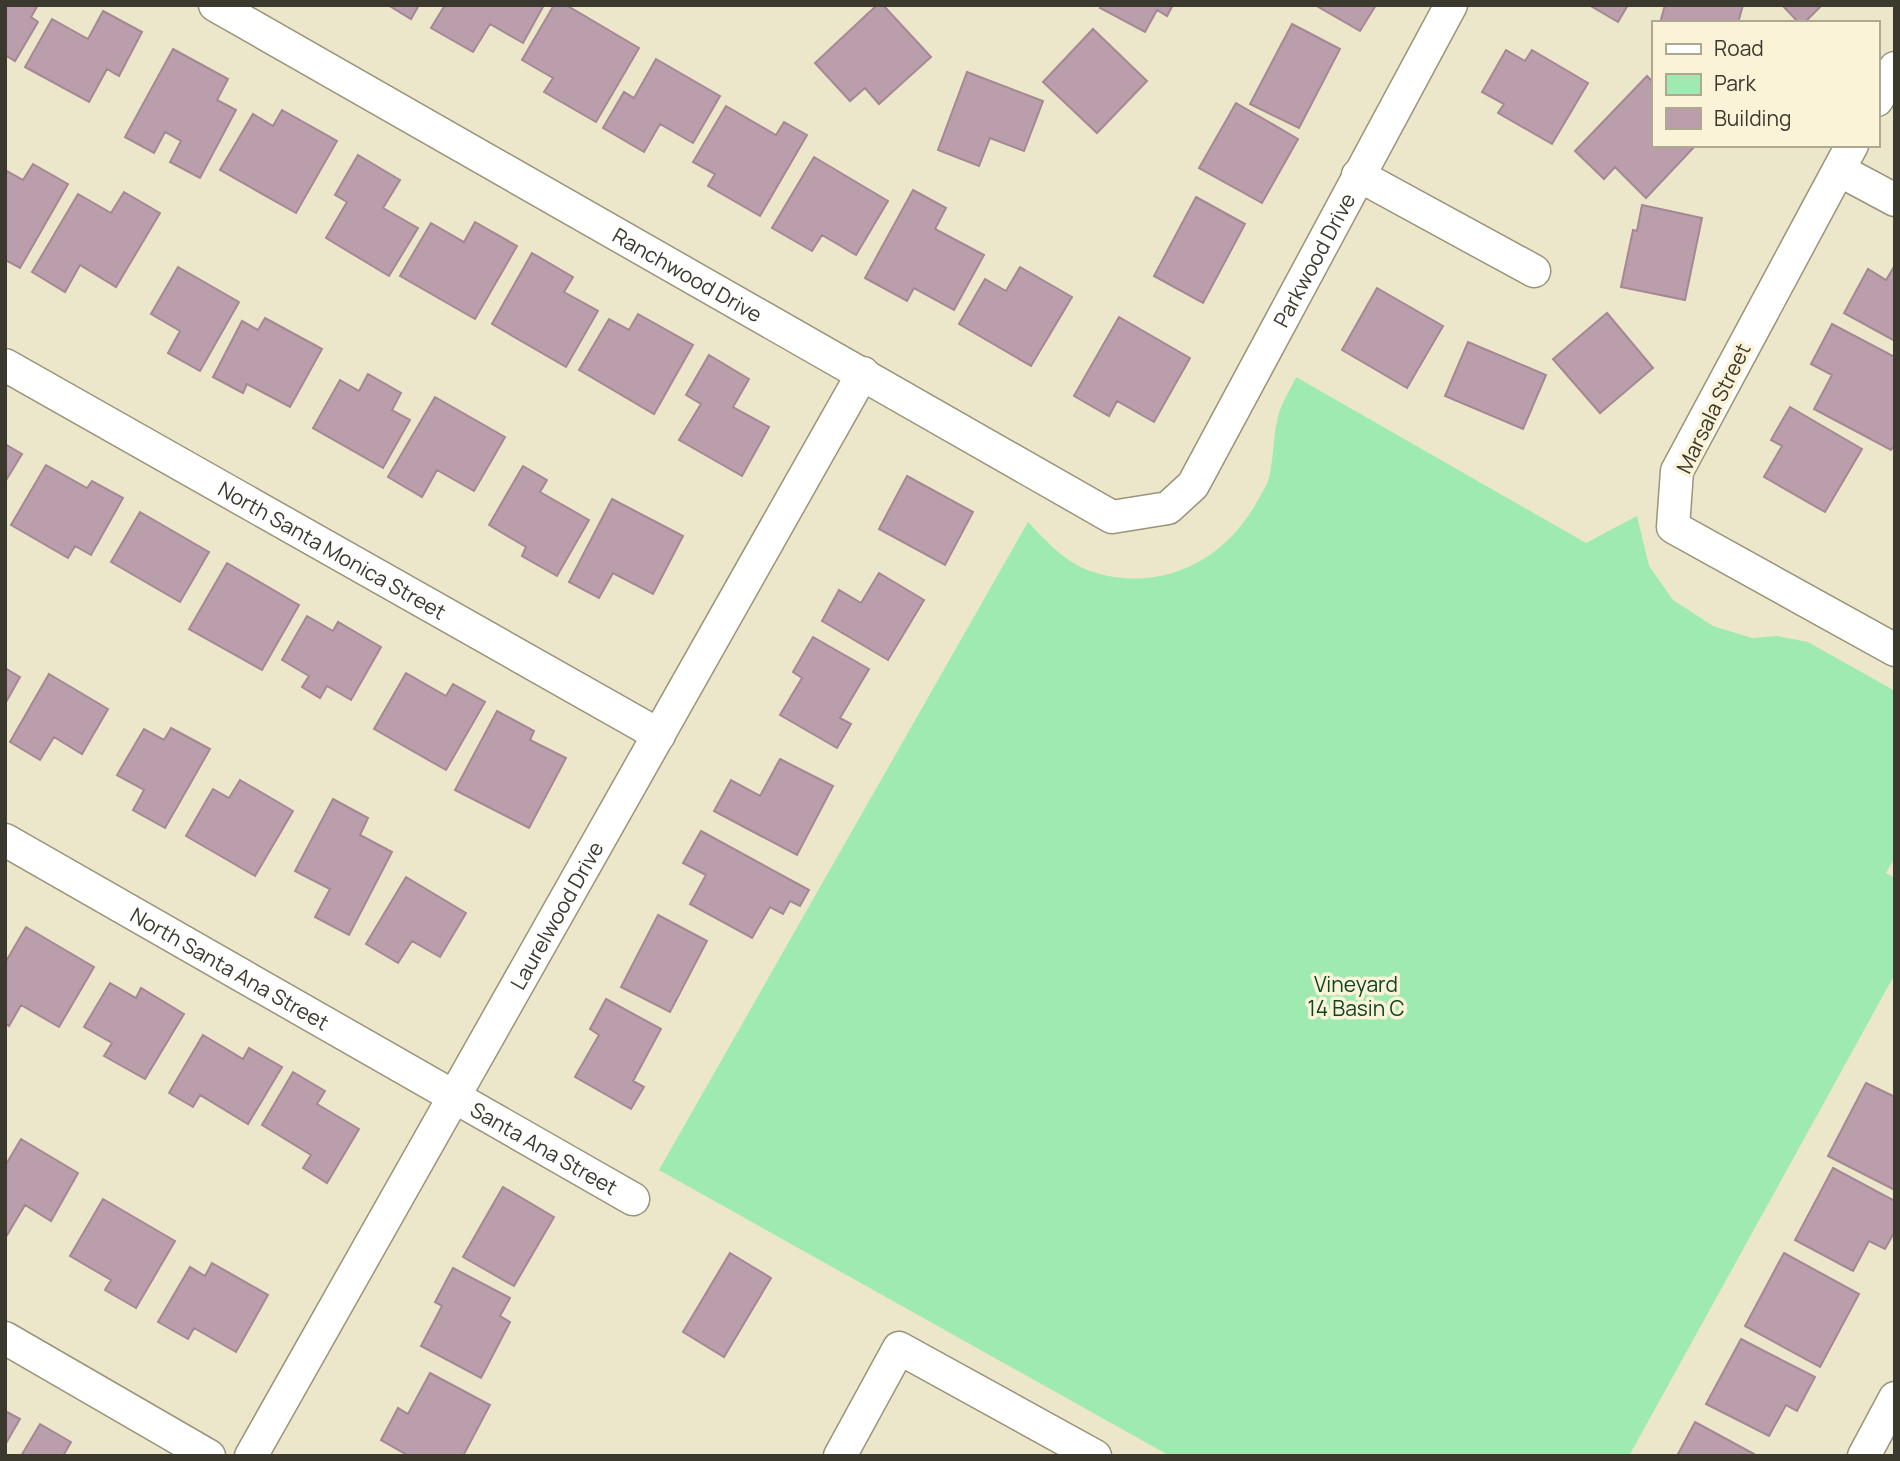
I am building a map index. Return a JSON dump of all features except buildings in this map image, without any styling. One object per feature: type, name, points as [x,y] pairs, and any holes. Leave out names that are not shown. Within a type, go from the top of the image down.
[{"type":"street","name":"Ranchwood Drive","points":[[215,5],[1112,517],[1168,508]]},
{"type":"street","name":"Parkwood Drive","points":[[1168,508],[1193,485],[1357,175],[1451,5]]},
{"type":"street","points":[[1879,96],[1895,68]]},
{"type":"street","points":[[1846,158],[1895,200]]},
{"type":"street","name":"Marsala Street","points":[[1846,158],[1677,471],[1673,527],[1895,650]]},
{"type":"street","points":[[1357,175],[1534,271]]},
{"type":"street","name":"North Santa Monica Street","points":[[5,365],[659,735]]},
{"type":"street","name":"Laurelwood Drive","points":[[251,1456],[863,373]]},
{"type":"street","name":"North Santa Ana Street","points":[[5,840],[454,1098]]},
{"type":"street","name":"Santa Ana Street","points":[[454,1098],[633,1199]]},
{"type":"street","points":[[5,1338],[209,1456]]},
{"type":"street","points":[[840,1456],[899,1348],[1096,1456]]},
{"type":"street","points":[[1864,1456],[1895,1398]]},
{"type":"green space","name":"Vineyard 14 Basin C","points":[[1296,377],[1586,543],[1637,516],[1649,566],[1673,600],[1713,626],[1752,638],[1777,636],[1808,642],[1895,691],[1895,857],[1886,873],[1895,878],[1895,974],[1629,1456],[1170,1456],[659,1170],[1028,522],[1072,562],[1090,571],[1115,577],[1140,579],[1164,575],[1207,557],[1226,542],[1243,523],[1267,484],[1277,419]]}]
